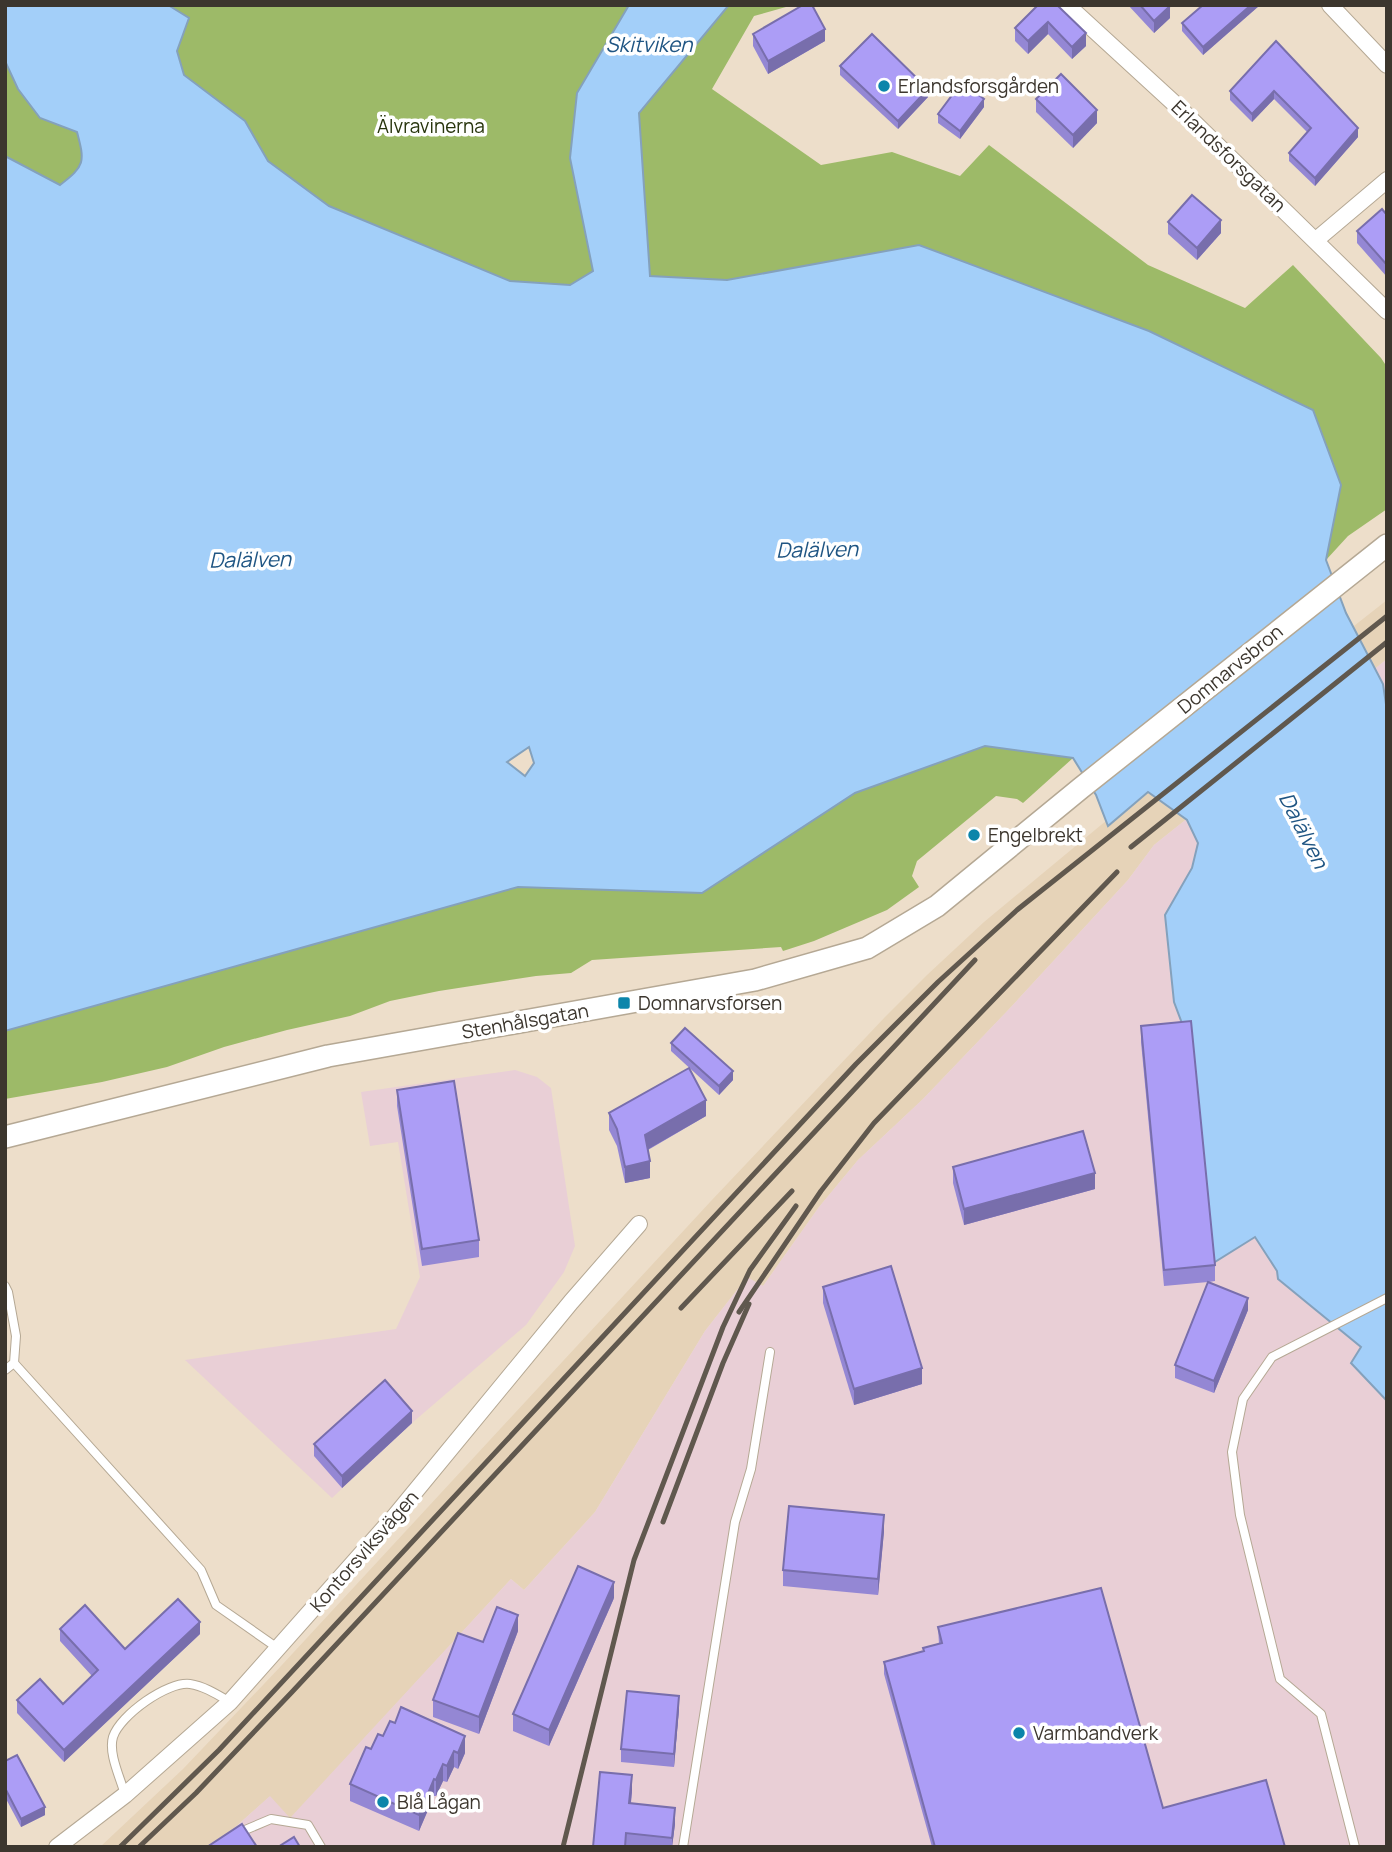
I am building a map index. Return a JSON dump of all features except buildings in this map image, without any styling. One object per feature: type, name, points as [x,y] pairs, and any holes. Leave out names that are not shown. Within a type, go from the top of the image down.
[{"type":"street","name":"Erlandsforsgatan","points":[[1067,5],[1177,105],[1387,311]]},
{"type":"street","points":[[1330,5],[1387,65]]},
{"type":"street","points":[[1316,240],[1387,180]]},
{"type":"street","name":"Domnarvsbron","points":[[1081,788],[1384,547]]},
{"type":"street","name":"Stenhålsgatan","points":[[5,1137],[328,1056],[755,980],[867,948],[937,906],[1081,788]]},
{"type":"street","name":"Kontorsviksvägen","points":[[57,1847],[125,1795],[230,1702],[395,1516],[571,1302],[639,1224]]},
{"type":"lane","points":[[5,1286],[9,1292],[16,1336],[14,1363],[201,1570],[216,1605],[279,1649]]},
{"type":"lane","points":[[1355,1847],[1321,1714],[1280,1679],[1240,1515],[1232,1452],[1243,1399],[1272,1357],[1387,1298]]},
{"type":"lane","points":[[683,1847],[735,1522],[751,1469],[770,1352]]},
{"type":"lane","points":[[5,1370],[14,1363]]},
{"type":"lane","points":[[125,1795],[113,1753],[113,1737],[138,1707],[164,1689],[189,1683],[205,1688],[230,1702]]},
{"type":"lane","points":[[228,1838],[271,1819],[308,1825],[321,1847]]},
{"type":"shaded area","points":[[1387,600],[1387,659],[1154,845],[1128,880],[1011,1007],[923,1099],[858,1160],[819,1207],[763,1286],[748,1278],[744,1281],[705,1331],[595,1512],[524,1590],[511,1579],[290,1819],[269,1797],[213,1847],[100,1847],[183,1769],[281,1666],[711,1201],[927,975],[984,922],[1101,825]]},
{"type":"shaded area","points":[[1387,659],[1387,1847],[213,1847],[270,1796],[290,1818],[511,1579],[524,1590],[595,1512],[705,1331],[747,1277],[763,1286],[819,1207],[858,1160],[923,1099],[1011,1007],[1128,880],[1154,845]]},
{"type":"shaded area","points":[[515,1070],[537,1077],[551,1088],[575,1246],[564,1272],[526,1325],[412,1423],[332,1498],[185,1360],[396,1329],[420,1277],[398,1142],[370,1146],[361,1092]]},
{"type":"green space","name":"Älvravinerna","points":[[161,5],[629,5],[577,93],[570,159],[593,271],[570,285],[510,281],[315,214],[178,85]]},
{"type":"green space","points":[[696,5],[793,5],[754,16],[712,89],[821,165],[892,152],[960,176],[989,145],[1148,265],[1245,308],[1293,265],[1387,367],[1387,509],[1348,536],[1326,560],[1209,360],[1149,331],[919,245],[727,280],[650,276],[624,109]]},
{"type":"green space","points":[[5,61],[18,89],[40,118],[77,132],[81,163],[60,185],[5,156]]},
{"type":"green space","points":[[986,746],[1073,758],[1023,803],[1017,799],[996,796],[917,861],[912,876],[919,887],[887,910],[814,941],[783,951],[781,947],[592,960],[571,973],[439,991],[390,1001],[350,1016],[224,1047],[167,1067],[102,1082],[5,1099],[5,1031],[518,887],[702,893],[855,793]]},
{"type":"water","points":[[5,5],[168,5],[189,18],[177,51],[184,75],[245,121],[268,161],[329,206],[510,281],[570,285],[593,271],[570,158],[577,93],[629,5],[729,5],[639,113],[650,276],[727,280],[919,245],[1149,331],[1313,410],[1341,485],[1326,560],[1346,613],[1383,684],[1387,711],[1387,1401],[1351,1363],[1361,1347],[1278,1279],[1277,1271],[1255,1237],[1210,1265],[1189,1042],[1174,1002],[1165,915],[1192,868],[1198,843],[1187,820],[1148,792],[1108,826],[1096,795],[1073,758],[985,746],[855,793],[702,893],[518,887],[5,1031],[5,156],[60,185],[78,168],[82,157],[77,132],[40,118],[18,89],[5,61]],"holes":[[[529,747],[534,763],[525,776],[507,762]]]},
{"type":"railway","points":[[120,1847],[219,1750],[856,1064],[938,982],[1017,910],[1387,616]]},
{"type":"railway","points":[[1131,847],[1387,642]]},
{"type":"railway","points":[[739,1312],[821,1191],[874,1123],[1117,872]]},
{"type":"railway","points":[[139,1847],[196,1793],[292,1692],[975,960]]},
{"type":"railway","points":[[681,1308],[792,1191]]},
{"type":"railway","points":[[563,1847],[634,1560],[723,1327],[750,1270],[796,1206]]},
{"type":"railway","points":[[663,1522],[723,1363],[749,1304]]},
{"type":"place","name":"Erlandsforsgården","points":[[884,86]]},
{"type":"place","name":"Engelbrekt","points":[[974,835]]},
{"type":"place","name":"Domnarvsforsen","points":[[624,1003]]},
{"type":"place","name":"Varmbandverk","points":[[1019,1733]]},
{"type":"place","name":"Blå Lågan","points":[[383,1802]]},
{"type":"water label","name":"Skitviken","points":[[649,44]]},
{"type":"water label","name":"Dalälven","points":[[817,549]]},
{"type":"water label","name":"Dalälven","points":[[250,559]]},
{"type":"water label","name":"Dalälven","points":[[1304,830]]}]
